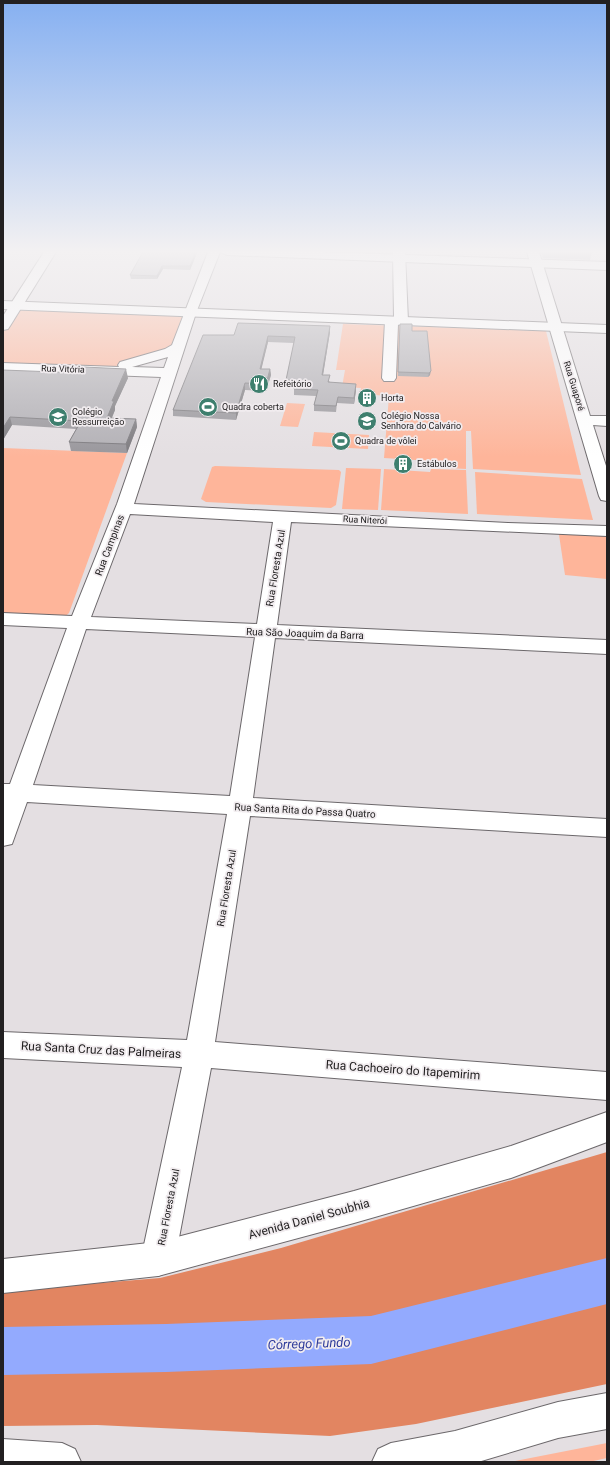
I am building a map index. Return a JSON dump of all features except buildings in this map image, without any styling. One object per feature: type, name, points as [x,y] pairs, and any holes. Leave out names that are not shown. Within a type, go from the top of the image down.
[{"type":"street","name":"Rua Campinas","points":[[3,837],[11,792],[124,509],[188,320]]},
{"type":"street","points":[[380,320],[607,329]]},
{"type":"street","name":"Rua Guaporé","points":[[554,320],[607,496]]},
{"type":"street","points":[[389,378],[396,321]]},
{"type":"street","points":[[109,371],[170,352],[179,347]]},
{"type":"street","name":"Rua Vitória","points":[[3,367],[171,373]]},
{"type":"street","points":[[584,420],[607,421]]},
{"type":"street","name":"Rua Niterói","points":[[124,509],[508,528],[607,531]]},
{"type":"street","name":"Rua Floresta Azul","points":[[158,1259],[199,1054],[240,806],[283,516]]},
{"type":"street","name":"Rua São Joaquim da Barra","points":[[3,619],[607,647]]},
{"type":"street","name":"Rua Santa Rita do Passa Quatro","points":[[11,792],[607,828]]},
{"type":"street","name":"Rua Santa Cruz das Palmeiras","points":[[3,1045],[199,1054]]},
{"type":"street","name":"Rua Cachoeiro do Itapemirim","points":[[199,1054],[607,1086]]},
{"type":"street","name":"Avenida Daniel Soubhia","points":[[3,1276],[158,1259],[354,1207],[511,1162],[607,1127]]},
{"type":"street","points":[[391,1462],[455,1450],[558,1420],[607,1411]]},
{"type":"street","points":[[3,1458],[62,1462]]},
{"type":"shaded area","points":[[10,320],[183,320],[175,347],[107,369],[3,364],[3,333]]},
{"type":"shaded area","points":[[343,324],[546,331],[581,475],[473,469],[471,431],[466,431],[466,469],[431,467],[431,461],[384,458],[389,396],[360,394],[361,388],[342,387],[345,370],[336,370]]},
{"type":"shaded area","points":[[287,403],[305,404],[298,427],[280,426]]},
{"type":"shaded area","name":"Quadra de vôlei","points":[[314,432],[369,435],[368,449],[312,446]]},
{"type":"shaded area","points":[[3,448],[127,453],[69,613],[61,620],[3,619]]},
{"type":"shaded area","points":[[212,467],[339,470],[341,472],[336,505],[331,508],[206,502],[201,499]]},
{"type":"shaded area","points":[[346,468],[381,469],[378,510],[342,509]]},
{"type":"shaded area","points":[[384,469],[430,472],[431,469],[466,470],[468,514],[381,510]]},
{"type":"shaded area","points":[[475,472],[582,479],[593,520],[477,514]]},
{"type":"shaded area","points":[[558,528],[607,531],[607,579],[565,575]]},
{"type":"shaded area","points":[[607,1152],[607,1384],[416,1424],[330,1436],[97,1425],[3,1426],[3,1291],[160,1278],[281,1248]]},
{"type":"shaded area","points":[[607,1443],[607,1458],[589,1462],[510,1462]]},
{"type":"waterway","name":"Córrego Fundo","points":[[3,1351],[166,1348],[371,1340],[607,1281]]},
{"type":"place","name":"Refeitório","points":[[259,384]]},
{"type":"place","name":"Horta","points":[[367,398]]},
{"type":"place","name":"Quadra coberta","points":[[208,407]]},
{"type":"place","name":"Colégio Ressurreição","points":[[58,417]]},
{"type":"place","name":"Colégio Nossa Senhora do Calvário","points":[[367,421]]},
{"type":"place","name":"Quadra de vôlei","points":[[341,441]]},
{"type":"place","name":"Estábulos","points":[[403,464]]}]
